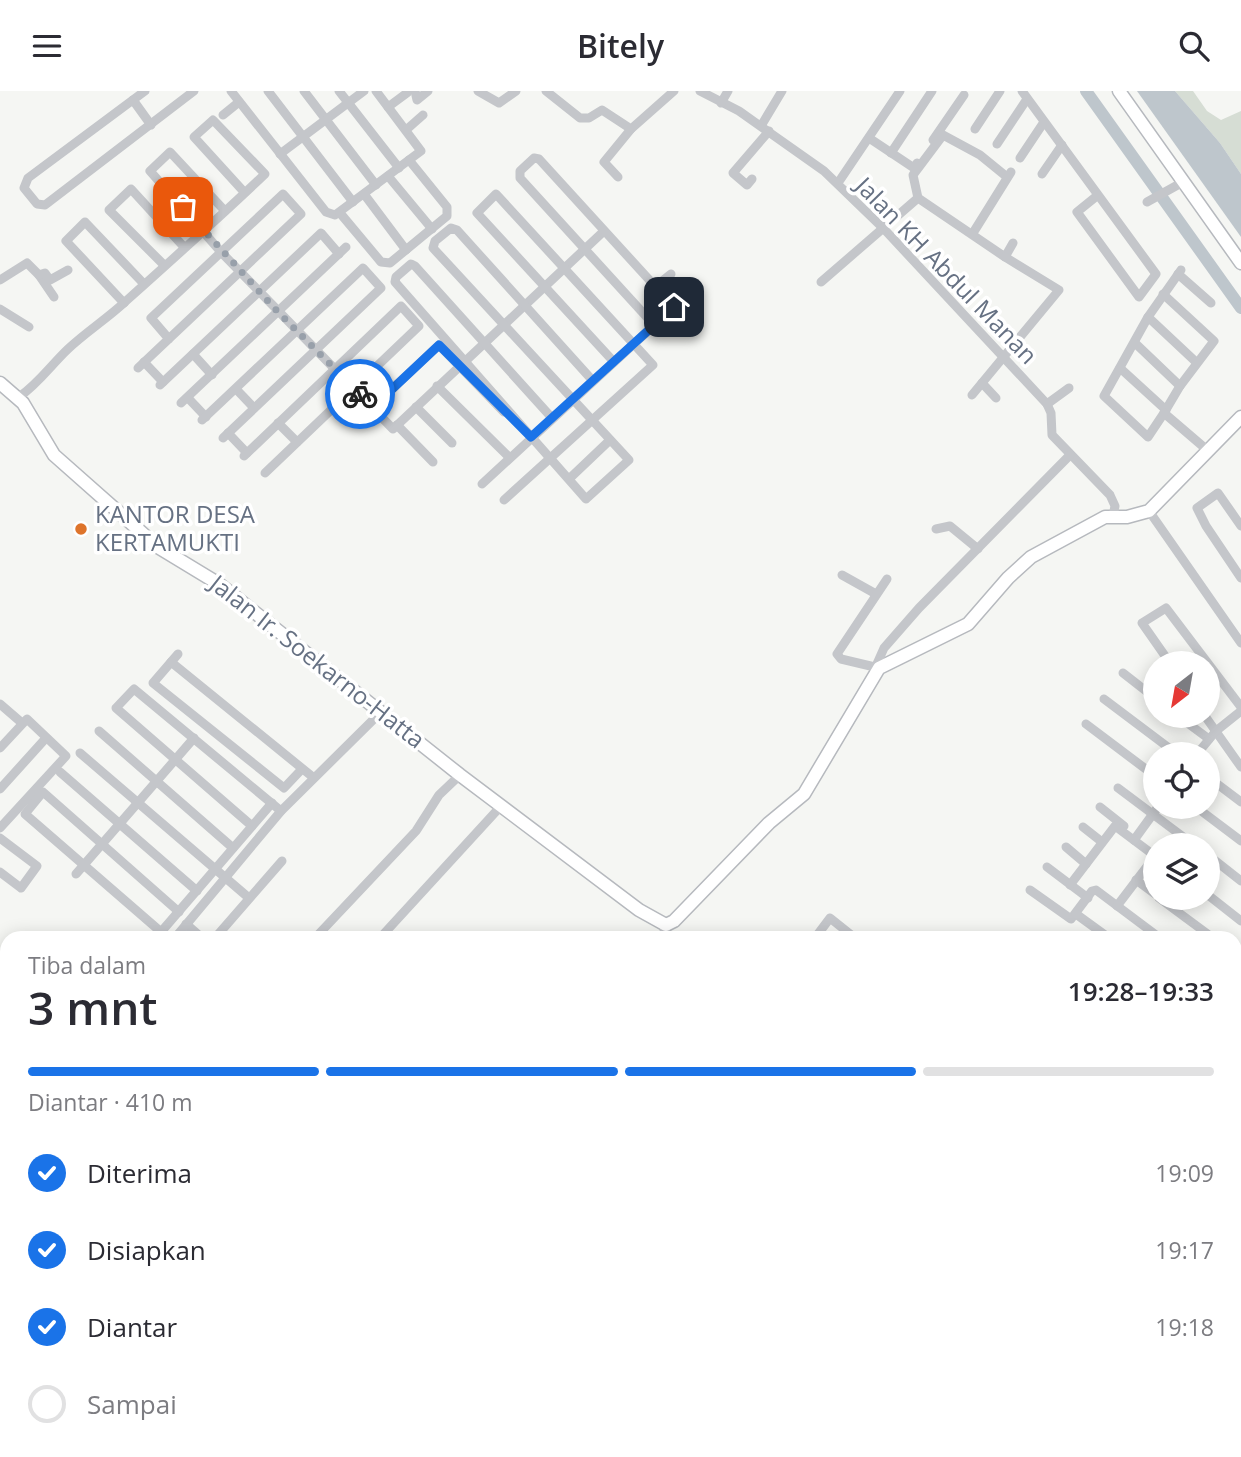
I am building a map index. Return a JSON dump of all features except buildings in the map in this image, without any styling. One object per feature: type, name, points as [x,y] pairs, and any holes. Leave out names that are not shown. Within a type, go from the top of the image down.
[{"type":"main road","points":[[1119,91],[1241,263]]},
{"type":"main road","name":"Jalan Ir. Soekarno-Hatta","points":[[0,383],[19,397],[54,455],[168,554],[219,584],[460,775],[656,922],[664,931]]},
{"type":"main road","points":[[666,931],[769,823],[804,794],[877,671],[963,628],[1024,562],[1105,517],[1149,511],[1206,449],[1241,417]]},
{"type":"street","points":[[145,91],[28,178],[24,188],[37,204],[46,205],[194,91]]},
{"type":"street","points":[[231,91],[326,212],[335,215],[421,149],[376,91]]},
{"type":"street","points":[[268,91],[353,202]]},
{"type":"street","points":[[304,91],[376,185]]},
{"type":"street","points":[[340,91],[399,168]]},
{"type":"street","points":[[280,154],[364,91]]},
{"type":"street","points":[[388,107],[411,92],[417,100],[428,91]]},
{"type":"street","points":[[478,91],[499,103],[516,91]]},
{"type":"street","points":[[546,91],[580,118],[589,118],[602,110],[631,129]]},
{"type":"street","points":[[618,177],[604,162],[631,129],[674,91]]},
{"type":"street","name":"Jalan KH Abdul Manan","points":[[700,91],[765,128],[824,171],[884,229],[1047,404]]},
{"type":"street","points":[[721,103],[728,91]]},
{"type":"street","points":[[752,179],[747,185],[730,176],[765,128],[782,91]]},
{"type":"street","points":[[841,180],[900,91]]},
{"type":"street","points":[[891,153],[932,91]]},
{"type":"street","points":[[975,129],[1000,91]]},
{"type":"street","points":[[869,138],[914,168],[962,92]]},
{"type":"street","points":[[997,143],[1025,95],[1156,274],[1139,297],[1077,212],[1098,195]]},
{"type":"street","points":[[133,100],[150,125]]},
{"type":"street","points":[[223,114],[239,101]]},
{"type":"street","points":[[406,130],[422,115]]},
{"type":"street","points":[[19,397],[48,374],[67,349],[124,303],[164,265],[245,193],[265,174],[213,120],[194,137],[245,193]]},
{"type":"street","points":[[1020,158],[1044,122]]},
{"type":"street","points":[[972,395],[1004,360],[1059,290],[918,198],[913,175],[943,135],[1009,175],[973,233]]},
{"type":"street","points":[[1042,174],[1062,145]]},
{"type":"street","points":[[225,211],[170,152],[150,171],[221,252],[393,429],[604,231]]},
{"type":"street","points":[[482,484],[674,307],[539,159],[534,159],[520,171],[520,178],[654,325]]},
{"type":"street","points":[[340,212],[381,262],[390,263],[447,216],[448,212],[409,160]]},
{"type":"street","points":[[388,176],[432,229]]},
{"type":"street","points":[[1147,202],[1183,182]]},
{"type":"street","points":[[164,265],[109,210],[131,189],[184,247]]},
{"type":"street","points":[[169,339],[151,319],[283,194],[301,214],[241,272],[169,339],[141,365],[161,383],[321,233],[343,251],[184,401],[204,419],[363,268],[381,288],[226,436],[246,455],[401,306],[419,326],[265,474]]},
{"type":"street","points":[[364,194],[406,250]]},
{"type":"street","points":[[504,500],[653,365],[498,194],[479,208],[477,213],[614,362]]},
{"type":"street","points":[[821,282],[918,198]]},
{"type":"street","points":[[124,303],[66,240],[85,222],[144,284]]},
{"type":"street","points":[[552,418],[413,265],[396,277],[395,282],[461,363],[586,499],[629,460],[433,248],[435,241],[452,228],[457,230],[593,381]]},
{"type":"street","points":[[1005,257],[1013,243]]},
{"type":"street","points":[[0,280],[27,263],[54,297]]},
{"type":"street","points":[[39,275],[45,272],[50,280],[68,270]]},
{"type":"street","points":[[1163,294],[1214,341],[1196,362],[1149,437],[1104,396],[1148,317],[1163,294],[1179,272],[1211,303]]},
{"type":"street","points":[[656,286],[671,274]]},
{"type":"street","points":[[0,309],[29,327]]},
{"type":"street","points":[[1148,317],[1196,362]]},
{"type":"street","points":[[1135,343],[1180,386]]},
{"type":"street","points":[[372,408],[439,345],[461,363]]},
{"type":"street","points":[[193,354],[212,375]]},
{"type":"street","points":[[1120,368],[1206,449]]},
{"type":"street","points":[[982,383],[996,398]]},
{"type":"street","points":[[437,386],[509,457]]},
{"type":"street","points":[[1069,388],[1047,404],[1051,413],[1052,435],[1110,495],[1116,516]]},
{"type":"street","points":[[236,389],[254,408]]},
{"type":"street","points":[[416,407],[452,443]]},
{"type":"street","points":[[278,423],[297,442]]},
{"type":"street","points":[[397,425],[433,462]]},
{"type":"street","points":[[569,479],[610,440]]},
{"type":"street","points":[[887,579],[836,656],[877,671],[893,637],[1069,455]]},
{"type":"street","points":[[1241,526],[1218,493],[1197,508],[1241,577]]},
{"type":"street","points":[[1149,511],[1237,629],[1241,643]]},
{"type":"street","points":[[936,529],[950,526],[978,548]]},
{"type":"street","points":[[842,575],[876,594]]},
{"type":"street","points":[[1162,651],[1142,621],[1166,608],[1198,651]]},
{"type":"street","points":[[178,654],[153,683],[284,788],[302,769]]},
{"type":"street","points":[[171,662],[314,778]]},
{"type":"street","points":[[1123,673],[1143,689]]},
{"type":"street","points":[[1207,742],[1241,709],[1220,681]]},
{"type":"street","points":[[252,826],[116,708],[134,689],[281,811]]},
{"type":"street","points":[[1104,699],[1161,742]]},
{"type":"street","points":[[1,705],[22,723]]},
{"type":"street","points":[[180,931],[281,811],[381,712]]},
{"type":"street","points":[[0,748],[27,719],[66,756],[0,828]]},
{"type":"street","points":[[1086,725],[1143,767]]},
{"type":"street","points":[[1194,728],[1209,739]]},
{"type":"street","points":[[1214,728],[1241,767]]},
{"type":"street","points":[[99,731],[233,848]]},
{"type":"street","points":[[0,789],[47,738]]},
{"type":"street","points":[[76,874],[194,738]]},
{"type":"street","points":[[80,753],[249,898]]},
{"type":"street","points":[[60,772],[197,891]]},
{"type":"street","points":[[322,931],[416,831],[439,795],[460,775]]},
{"type":"street","points":[[1220,786],[1241,802]]},
{"type":"street","points":[[1118,788],[1143,802]]},
{"type":"street","points":[[160,931],[26,814],[43,792],[179,912]]},
{"type":"street","points":[[167,931],[179,912],[272,803]]},
{"type":"street","points":[[386,931],[501,806]]},
{"type":"street","points":[[1100,807],[1143,845]]},
{"type":"street","points":[[1135,837],[1149,819]]},
{"type":"street","points":[[1166,819],[1181,833]]},
{"type":"street","points":[[1212,819],[1241,841]]},
{"type":"street","points":[[1070,885],[1115,826],[1135,837]]},
{"type":"street","points":[[1083,827],[1102,842]]},
{"type":"street","points":[[0,838],[37,866],[21,888],[0,872]]},
{"type":"street","points":[[1066,847],[1086,864]]},
{"type":"street","points":[[221,931],[282,860]]},
{"type":"street","points":[[1220,864],[1241,881]]},
{"type":"street","points":[[1047,867],[1088,898]]},
{"type":"street","points":[[1117,906],[1143,871]]},
{"type":"street","points":[[1136,880],[1143,885]]},
{"type":"street","points":[[1030,890],[1069,919],[1096,890],[1151,931]]},
{"type":"street","points":[[1220,904],[1241,921]]},
{"type":"street","points":[[1175,910],[1204,931]]},
{"type":"street","points":[[1076,913],[1100,931]]},
{"type":"street","points":[[820,931],[830,918],[844,931]]},
{"type":"street","points":[[186,924],[194,931]]},
{"type":"shaded area","points":[[1137,91],[1175,91],[1220,143],[1241,174],[1241,237]]},
{"type":"shaded area","points":[[1175,91],[1193,91],[1207,111],[1221,120],[1241,111],[1241,174],[1220,143]]},
{"type":"waterway","points":[[1086,91],[1241,308]]},
{"type":"way so far","points":[[183,207],[221,252],[360,394]]},
{"type":"place","name":"KANTOR DESA KERTAMUKTI","points":[[81,529]]},
{"type":"route","points":[[360,394],[372,408],[439,345],[531,437],[674,307]]}]
